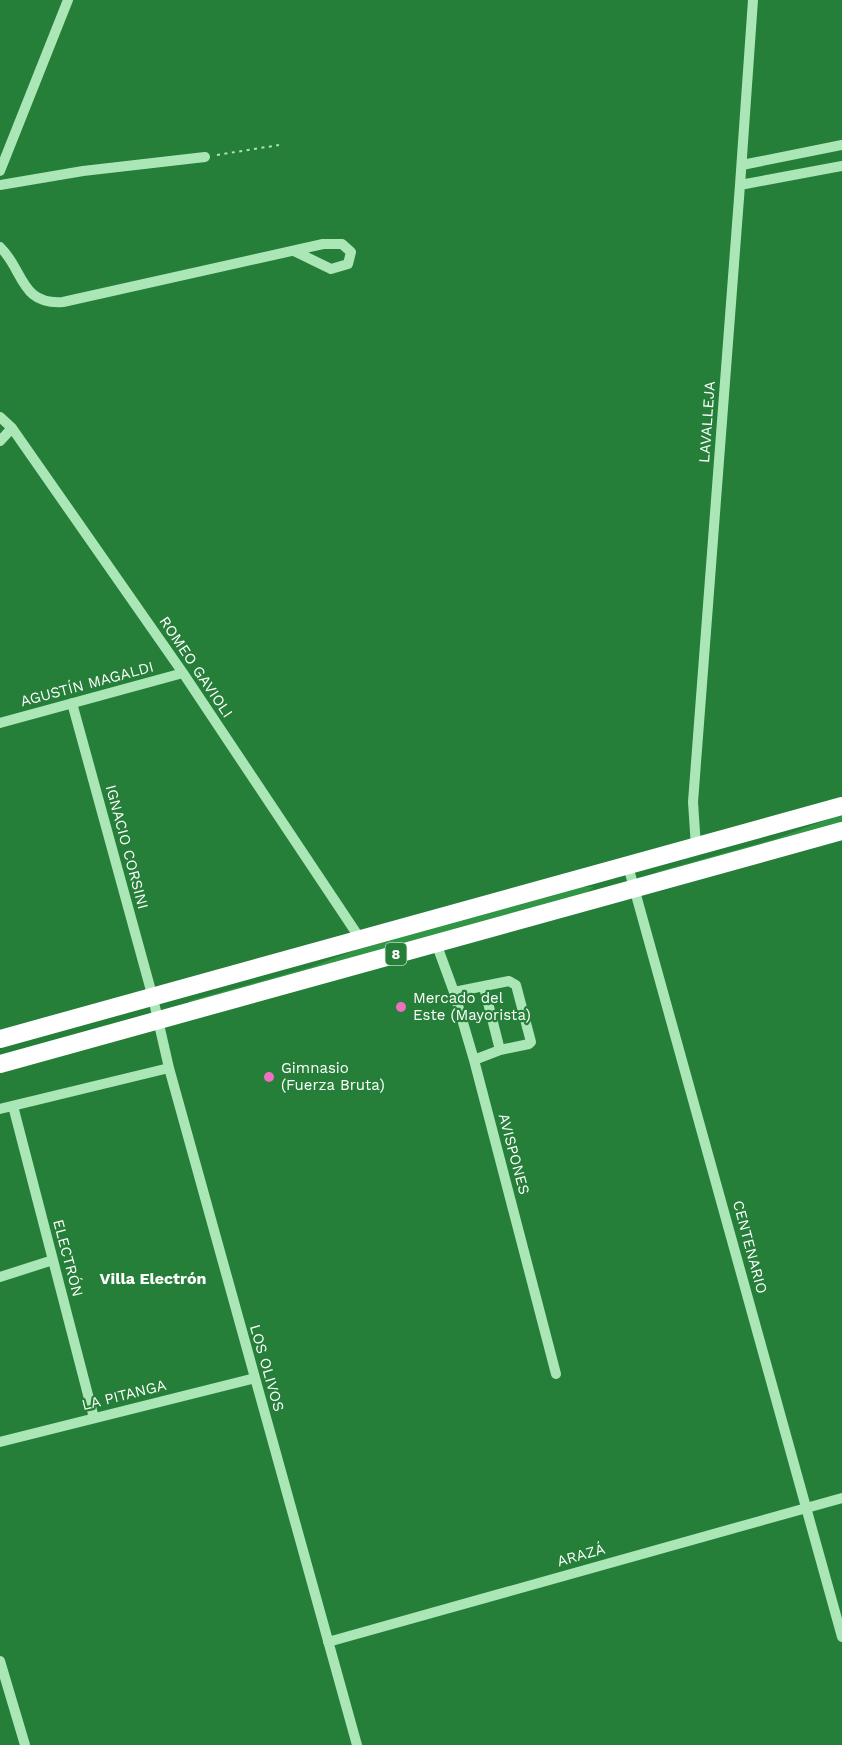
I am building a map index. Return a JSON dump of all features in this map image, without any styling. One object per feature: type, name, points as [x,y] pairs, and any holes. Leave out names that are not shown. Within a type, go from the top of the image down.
[{"type":"highway","name":"8","points":[[0,1039],[842,806]]},
{"type":"highway","name":"8","points":[[0,1064],[842,831]]},
{"type":"street","points":[[0,171],[68,0]]},
{"type":"street","name":"LAVALLEJA","points":[[696,847],[693,802],[753,0]]},
{"type":"street","points":[[742,165],[842,145]]},
{"type":"street","points":[[0,185],[83,171],[205,157]]},
{"type":"street","points":[[740,185],[842,166]]},
{"type":"street","points":[[0,247],[30,293],[40,300],[51,303],[294,251]]},
{"type":"street","name":"ROMEO GAVIOLI","points":[[0,417],[12,428],[183,673],[361,940]]},
{"type":"street","points":[[0,441],[12,428]]},
{"type":"street","name":"AGUSTÍN MAGALDI","points":[[0,723],[183,673]]},
{"type":"street","name":"IGNACIO CORSINI","points":[[72,704],[153,998]]},
{"type":"street","name":"CENTENARIO","points":[[628,866],[842,1637]]},
{"type":"street","name":"AVISPONES","points":[[436,943],[474,1060],[556,1374]]},
{"type":"street","points":[[453,992],[509,981],[516,985],[532,1039],[529,1044],[500,1050],[474,1060]]},
{"type":"street","points":[[484,987],[500,1050]]},
{"type":"street","name":"LOS OLIVOS","points":[[153,998],[169,1068],[357,1745]]},
{"type":"street","points":[[0,1109],[169,1068]]},
{"type":"street","name":"ELECTRÓN","points":[[13,1106],[94,1418]]},
{"type":"street","points":[[0,1277],[53,1260]]},
{"type":"street","name":"LA PITANGA","points":[[0,1442],[255,1378]]},
{"type":"street","name":"ARAZÁ","points":[[328,1642],[842,1498]]},
{"type":"street","points":[[0,1661],[25,1745]]},
{"type":"path","points":[[205,157],[279,145]]},
{"type":"green space","points":[[842,814],[842,823],[656,872],[775,839]]},
{"type":"green space","points":[[581,887],[593,888],[584,894],[189,1003],[189,1001],[311,967],[366,946]]},
{"type":"place","name":"Mercado del Este (Mayorista)","points":[[401,1007]]},
{"type":"place","name":"Gimnasio (Fuerza Bruta)","points":[[269,1077]]},
{"type":"district","name":"Villa Electrón","points":[[153,1278]]}]
